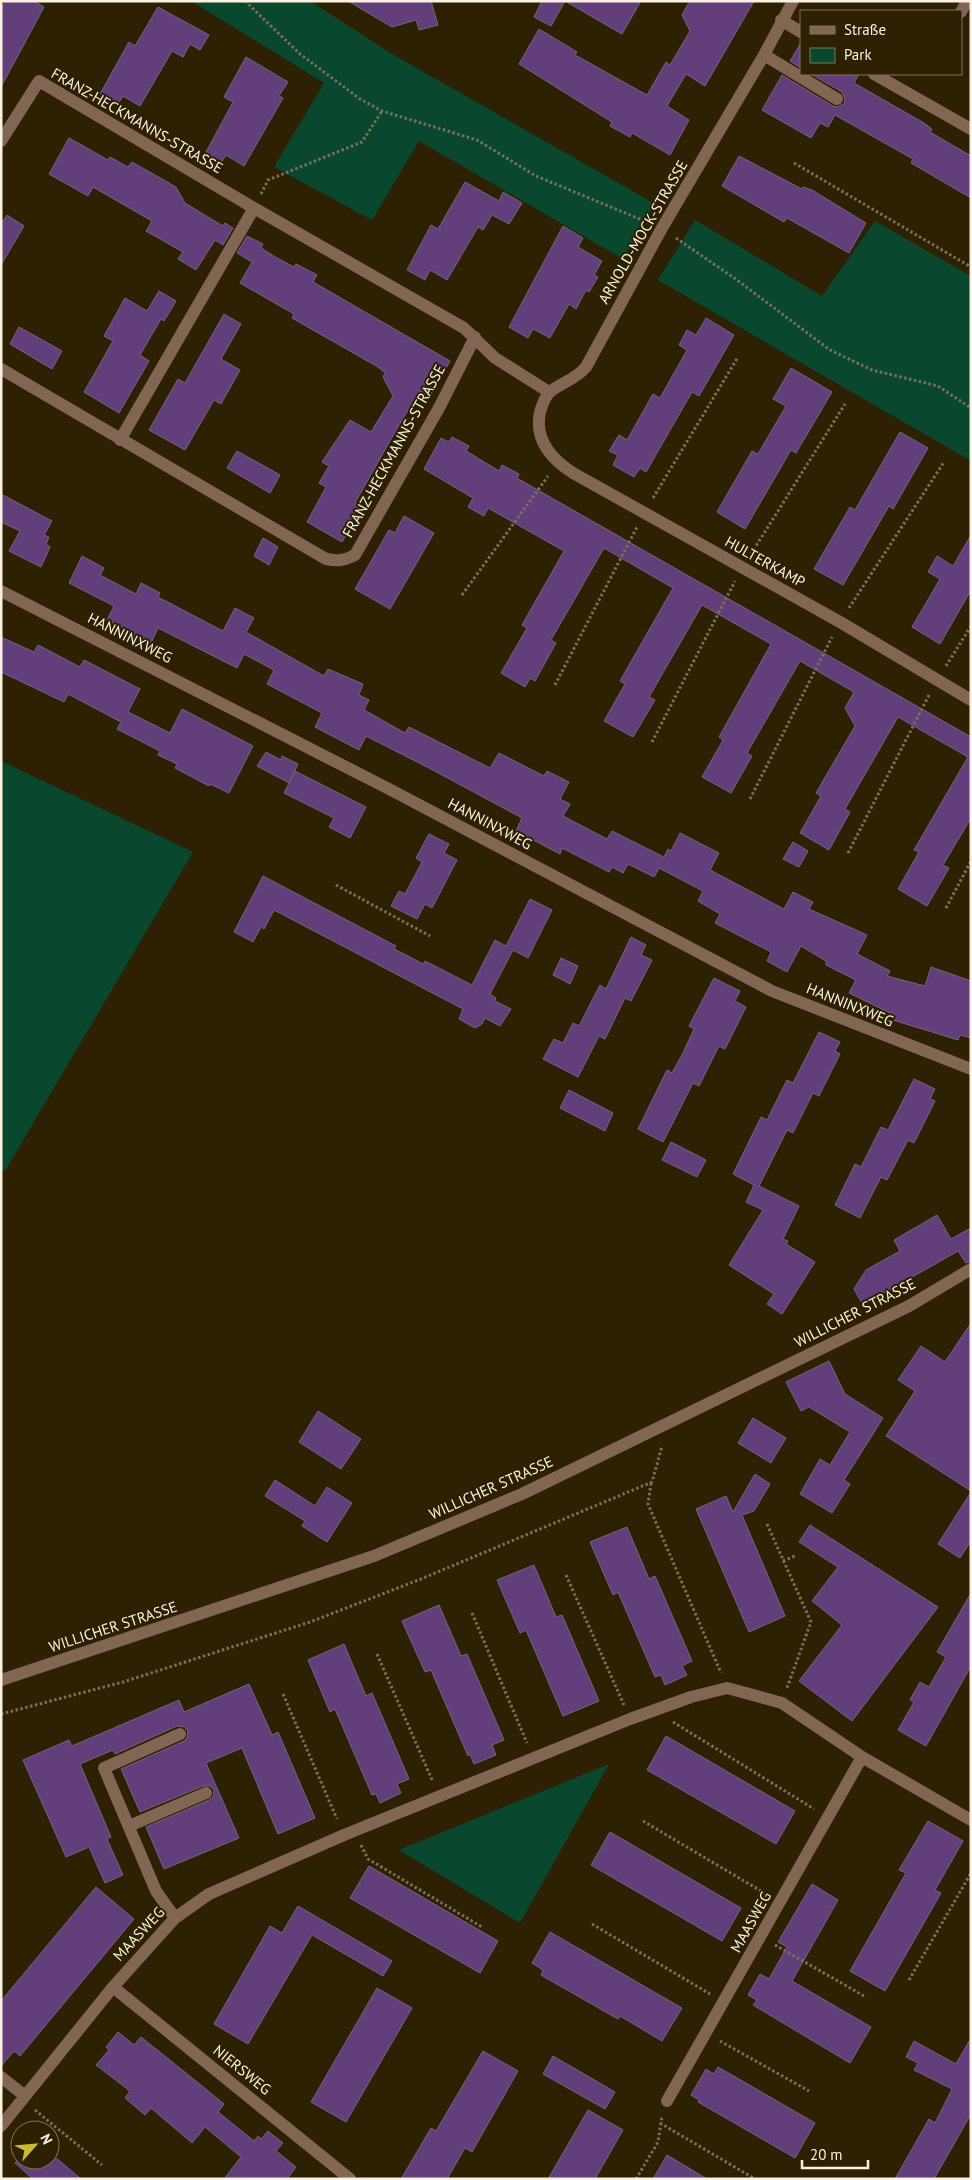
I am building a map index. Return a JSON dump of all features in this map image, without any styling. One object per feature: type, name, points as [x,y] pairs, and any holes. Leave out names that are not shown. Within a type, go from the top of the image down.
[{"type":"street","name":"ARNOLD-MOCK-STRASSE","points":[[549,392],[579,376],[586,367],[662,228],[764,55],[781,20],[793,1]]},
{"type":"street","points":[[781,20],[800,31]]},
{"type":"street","points":[[764,55],[837,99]]},
{"type":"street","points":[[876,75],[971,129]]},
{"type":"street","name":"FRANZ-HECKMANNS-STRASSE","points":[[1,141],[39,81],[254,208],[464,328],[495,358],[549,392]]},
{"type":"street","points":[[120,440],[254,208]]},
{"type":"street","name":"FRANZ-HECKMANNS-STRASSE","points":[[1,369],[326,559],[336,561],[347,560],[354,555],[360,546],[439,408],[475,337]]},
{"type":"street","name":"HULTERKAMP","points":[[549,392],[542,404],[538,428],[546,449],[557,463],[840,622],[971,700]]},
{"type":"street","name":"HANNINXWEG","points":[[1,591],[391,790],[772,991],[971,1069]]},
{"type":"street","name":"WILLICHER STRASSE","points":[[1,1680],[374,1556],[522,1494],[909,1306],[971,1269]]},
{"type":"street","points":[[727,1688],[782,1702],[862,1757],[971,1820]]},
{"type":"street","name":"MAASWEG","points":[[1,2126],[113,1987],[175,1918],[209,1894],[349,1833],[630,1719],[727,1688]]},
{"type":"street","points":[[175,1918],[156,1891],[104,1768],[180,1734]]},
{"type":"street","name":"MAASWEG","points":[[667,2101],[762,1937],[862,1757]]},
{"type":"street","points":[[129,1826],[206,1793]]},
{"type":"street","name":"NIERSWEG","points":[[113,1987],[350,2179]]},
{"type":"street","points":[[1,2077],[24,2098]]},
{"type":"path","points":[[245,1],[300,54],[360,99],[382,111],[477,140],[536,176],[662,228],[737,280],[830,350],[872,370],[938,386],[971,408]]},
{"type":"path","points":[[254,208],[268,180],[362,142],[382,111]]},
{"type":"path","points":[[794,163],[971,267]]},
{"type":"path","points":[[462,595],[557,463]]},
{"type":"path","points":[[848,853],[937,680],[971,626]]},
{"type":"path","points":[[946,908],[971,861]]},
{"type":"path","points":[[336,885],[430,936]]},
{"type":"path","points":[[670,1422],[652,1482],[648,1504],[727,1688]]},
{"type":"path","points":[[1,1714],[123,1682],[310,1622],[421,1579],[652,1482]]},
{"type":"path","points":[[767,1524],[811,1622],[782,1702]]},
{"type":"path","points":[[783,1561],[795,1556]]},
{"type":"path","points":[[566,1575],[630,1719]]},
{"type":"path","points":[[472,1614],[534,1759]]},
{"type":"path","points":[[377,1654],[440,1797]]},
{"type":"path","points":[[283,1694],[349,1833],[368,1859],[482,1927]]},
{"type":"path","points":[[654,1710],[828,1818]]},
{"type":"path","points":[[642,1821],[780,1902]]},
{"type":"path","points":[[909,1980],[971,1873]]},
{"type":"path","points":[[592,1924],[723,2002]]},
{"type":"path","points":[[762,1937],[864,1996]]},
{"type":"path","points":[[706,2033],[809,2091]]},
{"type":"path","points":[[24,2098],[102,2166]]},
{"type":"path","points":[[636,2179],[658,2142],[660,2123],[667,2101]]},
{"type":"path","points":[[660,2123],[754,2179]]},
{"type":"green space","points":[[191,1],[310,1],[392,54],[655,204],[623,259],[419,141],[372,220],[274,167],[324,83]]},
{"type":"green space","points":[[695,220],[822,296],[875,221],[971,276],[971,461],[658,280]]},
{"type":"green space","points":[[1,761],[193,852],[5,1171],[1,1169]]},
{"type":"green space","points":[[609,1764],[520,1923],[399,1850]]},
{"type":"building","points":[[6,1],[34,1],[44,7],[1,87],[1,9]]},
{"type":"building","points":[[348,1],[431,1],[438,25],[419,30],[416,20],[392,27]]},
{"type":"building","points":[[542,1],[565,1],[551,26],[534,17]]},
{"type":"building","points":[[565,1],[641,1],[622,34]]},
{"type":"building","points":[[690,1],[754,1],[705,86],[686,74],[667,106],[689,120],[670,155],[632,133],[630,137],[610,126],[612,122],[519,64],[539,29],[577,52],[575,55],[647,95],[666,62],[670,65],[690,31],[682,15]]},
{"type":"building","points":[[158,7],[209,35],[200,50],[190,44],[183,57],[172,51],[140,106],[123,96],[118,104],[100,94],[129,42],[135,46]]},
{"type":"building","points":[[800,45],[800,67],[790,61]]},
{"type":"building","points":[[246,57],[288,82],[279,96],[283,98],[244,166],[226,155],[221,163],[205,154],[233,102],[224,97]]},
{"type":"building","points":[[782,75],[833,106],[837,107],[844,104],[845,99],[842,92],[813,75],[858,75],[854,83],[924,123],[932,129],[930,132],[971,156],[971,198],[911,163],[913,159],[835,115],[828,127],[820,123],[811,138],[762,110]]},
{"type":"building","points":[[69,138],[108,160],[110,157],[128,167],[132,162],[176,187],[185,203],[223,226],[225,223],[233,228],[223,245],[215,240],[196,270],[178,259],[183,252],[146,231],[152,221],[93,187],[88,196],[49,174]]},
{"type":"building","points":[[739,156],[802,189],[803,187],[812,190],[866,223],[849,253],[787,218],[784,222],[722,186]]},
{"type":"building","points":[[465,182],[499,201],[503,192],[522,203],[509,224],[492,215],[483,230],[478,227],[447,280],[430,270],[425,280],[407,270],[431,225],[438,229]]},
{"type":"building","points":[[7,215],[24,226],[1,265],[1,224]]},
{"type":"building","points":[[563,226],[583,238],[578,247],[602,261],[594,275],[598,277],[589,292],[586,290],[576,309],[569,304],[550,338],[533,329],[528,338],[509,327]]},
{"type":"building","points":[[247,236],[263,244],[261,248],[277,258],[294,267],[296,264],[317,275],[313,282],[450,361],[430,396],[420,391],[399,425],[355,503],[362,507],[342,542],[307,522],[326,487],[319,483],[329,466],[322,462],[350,420],[371,432],[393,396],[383,377],[385,373],[378,367],[292,318],[294,314],[240,283],[252,262],[237,253]]},
{"type":"building","points":[[159,291],[176,301],[164,321],[161,319],[140,355],[149,361],[119,413],[84,392],[113,341],[104,336],[125,298],[147,311]]},
{"type":"building","points":[[224,314],[241,324],[221,359],[240,370],[221,404],[214,400],[185,450],[149,430],[178,379],[185,383]]},
{"type":"building","points":[[706,318],[734,335],[699,396],[692,392],[646,472],[640,468],[634,477],[613,465],[618,455],[609,451],[619,435],[627,440],[653,394],[660,398],[687,350],[679,345],[687,330],[696,335]]},
{"type":"building","points":[[19,327],[62,351],[52,369],[10,344]]},
{"type":"building","points":[[791,368],[832,392],[796,453],[791,450],[745,529],[717,512],[752,451],[758,454],[786,406],[773,399]]},
{"type":"building","points":[[900,432],[928,448],[893,509],[889,506],[843,585],[814,569],[850,507],[855,510]]},
{"type":"building","points":[[452,437],[469,446],[466,451],[499,471],[502,465],[519,474],[517,478],[971,737],[971,818],[943,865],[949,868],[927,906],[898,889],[919,852],[914,850],[968,757],[898,717],[845,809],[850,812],[829,850],[800,833],[821,796],[816,793],[855,726],[845,708],[854,692],[800,661],[747,753],[752,756],[731,793],[702,777],[723,740],[719,737],[771,644],[702,605],[649,697],[655,700],[633,737],[604,721],[625,684],[620,681],[673,588],[604,548],[551,640],[556,643],[535,681],[530,678],[525,687],[501,673],[527,628],[522,625],[564,551],[488,508],[484,516],[468,507],[473,498],[424,469],[441,438],[449,442]]},
{"type":"building","points":[[237,451],[280,475],[270,493],[227,468]]},
{"type":"building","points":[[1,494],[52,521],[44,535],[49,537],[46,544],[50,547],[41,567],[9,551],[20,531],[1,522]]},
{"type":"building","points":[[404,516],[434,533],[390,609],[355,589],[389,530],[395,533]]},
{"type":"building","points":[[971,535],[971,590],[940,644],[912,627],[940,579],[928,572],[937,556],[953,566]]},
{"type":"building","points":[[263,538],[278,547],[269,565],[254,556]]},
{"type":"building","points":[[82,556],[104,568],[100,575],[136,594],[141,583],[160,593],[158,597],[223,631],[235,608],[254,618],[246,632],[324,676],[328,669],[363,684],[359,695],[369,700],[364,710],[405,733],[409,727],[490,768],[499,753],[544,776],[547,771],[569,782],[560,799],[570,804],[563,816],[607,839],[612,831],[664,857],[668,849],[671,851],[680,833],[719,853],[710,870],[784,909],[793,892],[813,902],[809,909],[867,935],[857,954],[890,971],[887,976],[925,986],[931,967],[971,981],[971,1038],[960,1035],[958,1040],[893,1020],[894,1015],[849,993],[856,980],[826,965],[826,961],[801,946],[787,972],[767,961],[771,952],[715,923],[720,914],[698,901],[703,891],[659,868],[654,877],[628,864],[623,873],[612,867],[609,872],[562,848],[560,854],[516,831],[522,818],[429,768],[366,736],[359,750],[315,727],[322,713],[267,684],[274,670],[244,654],[237,668],[158,628],[151,643],[107,620],[114,606],[69,583]]},
{"type":"building","points":[[1,637],[34,652],[38,645],[80,667],[84,660],[140,689],[128,712],[170,733],[182,709],[253,746],[229,793],[210,784],[209,786],[175,768],[177,764],[158,755],[160,751],[117,729],[121,722],[68,694],[64,702],[1,672]]},
{"type":"building","points":[[266,752],[281,760],[282,756],[298,764],[289,783],[257,766]]},
{"type":"building","points":[[295,771],[366,807],[350,838],[329,827],[334,818],[284,793]]},
{"type":"building","points":[[429,834],[449,844],[444,853],[457,860],[432,908],[425,904],[417,919],[391,906],[399,891],[405,894],[422,862],[416,858]]},
{"type":"building","points":[[793,842],[808,851],[799,867],[783,859]]},
{"type":"building","points":[[263,876],[396,946],[394,949],[423,964],[425,961],[472,985],[495,940],[506,946],[530,899],[552,910],[528,958],[513,950],[490,994],[496,998],[495,1001],[511,1009],[500,1026],[485,1018],[482,1024],[475,1028],[459,1019],[463,1009],[274,910],[264,929],[261,927],[253,942],[234,932]]},
{"type":"building","points":[[631,937],[646,945],[641,955],[652,960],[631,1001],[625,998],[605,1039],[599,1036],[578,1077],[543,1059],[554,1039],[563,1043],[573,1023],[579,1026],[600,985],[606,989]]},
{"type":"building","points":[[561,958],[578,966],[570,984],[553,975]]},
{"type":"building","points":[[714,978],[740,991],[735,1001],[746,1007],[725,1049],[719,1046],[699,1086],[693,1083],[663,1142],[638,1129],[667,1070],[672,1073],[683,1053],[694,1029],[689,1026]]},
{"type":"building","points":[[819,1032],[840,1042],[835,1051],[840,1054],[819,1096],[813,1093],[793,1133],[787,1130],[759,1186],[799,1206],[783,1239],[788,1241],[786,1244],[815,1262],[782,1314],[767,1304],[774,1294],[729,1265],[763,1210],[746,1202],[754,1185],[733,1174],[761,1117],[767,1120],[787,1080],[793,1083]]},
{"type":"building","points":[[914,1079],[935,1089],[930,1099],[935,1101],[914,1143],[908,1140],[887,1180],[881,1177],[860,1218],[835,1205],[855,1164],[861,1167],[881,1127],[888,1130]]},
{"type":"building","points":[[569,1090],[613,1113],[605,1131],[560,1108]]},
{"type":"building","points":[[671,1142],[706,1160],[697,1177],[662,1160]]},
{"type":"building","points":[[937,1215],[951,1239],[971,1228],[971,1261],[966,1263],[958,1251],[863,1305],[854,1289],[866,1270],[900,1251],[894,1240]]},
{"type":"building","points":[[971,1323],[971,1491],[886,1436],[915,1391],[898,1380],[921,1346],[945,1362]]},
{"type":"building","points":[[829,1361],[845,1394],[883,1418],[844,1480],[850,1484],[832,1513],[800,1494],[820,1459],[830,1465],[850,1432],[809,1407],[801,1411],[786,1382]]},
{"type":"building","points":[[318,1411],[361,1439],[341,1469],[299,1442]]},
{"type":"building","points":[[753,1418],[786,1438],[771,1463],[738,1443]]},
{"type":"building","points":[[755,1474],[770,1484],[754,1511],[742,1515],[785,1616],[749,1632],[696,1509],[726,1496],[733,1512]]},
{"type":"building","points":[[275,1480],[315,1506],[327,1487],[352,1503],[327,1542],[302,1526],[305,1521],[265,1496]]},
{"type":"building","points":[[971,1492],[971,1541],[960,1558],[938,1544]]},
{"type":"building","points":[[810,1525],[938,1607],[852,1721],[799,1681],[842,1625],[812,1601],[838,1567],[799,1542]]},
{"type":"building","points":[[627,1527],[649,1579],[655,1576],[692,1661],[682,1666],[687,1675],[665,1685],[661,1675],[655,1677],[618,1592],[613,1595],[590,1542]]},
{"type":"building","points":[[534,1565],[556,1617],[562,1615],[599,1701],[563,1716],[526,1630],[520,1633],[497,1580]]},
{"type":"building","points":[[971,1593],[971,1666],[926,1746],[898,1730],[914,1702],[910,1700],[920,1682],[929,1687],[946,1657],[937,1652]]},
{"type":"building","points":[[439,1605],[461,1656],[467,1654],[504,1740],[492,1745],[496,1755],[474,1764],[470,1754],[468,1756],[431,1670],[425,1672],[402,1621]]},
{"type":"building","points":[[344,1644],[366,1696],[372,1693],[409,1779],[397,1784],[401,1793],[380,1803],[376,1794],[372,1795],[335,1709],[330,1712],[308,1660]]},
{"type":"building","points":[[249,1684],[272,1735],[278,1732],[315,1818],[278,1834],[242,1748],[206,1763],[239,1838],[164,1869],[146,1827],[209,1800],[213,1797],[214,1790],[210,1786],[203,1786],[140,1812],[121,1769],[184,1741],[187,1738],[188,1731],[184,1727],[177,1726],[115,1754],[113,1750],[80,1764],[111,1837],[107,1839],[123,1875],[105,1883],[89,1847],[66,1857],[23,1760],[69,1740],[72,1746],[179,1700],[184,1712]]},
{"type":"building","points":[[666,1736],[795,1811],[776,1844],[647,1770]]},
{"type":"building","points":[[928,1821],[963,1841],[935,1890],[941,1893],[885,1991],[850,1971],[906,1873],[899,1870]]},
{"type":"building","points":[[610,1832],[741,1908],[722,1941],[591,1865]]},
{"type":"building","points":[[369,1866],[498,1941],[480,1973],[350,1898]]},
{"type":"building","points":[[812,1884],[838,1900],[792,1981],[871,2027],[850,2063],[753,2005],[757,2000],[748,1995],[760,1974],[769,1979],[787,1947],[778,1942]]},
{"type":"building","points":[[96,1887],[134,1919],[20,2056],[14,2051],[1,2066],[1,2001]]},
{"type":"building","points":[[298,1906],[392,1961],[383,1976],[312,1935],[248,2044],[214,2024],[270,1926],[282,1933]]},
{"type":"building","points":[[550,1932],[682,2008],[662,2041],[620,2016],[618,2019],[541,1975],[543,1970],[532,1963]]},
{"type":"building","points":[[377,1988],[412,2008],[346,2122],[311,2102]]},
{"type":"building","points":[[118,2032],[134,2045],[141,2037],[196,2081],[224,2104],[218,2112],[254,2141],[258,2136],[261,2139],[268,2131],[283,2143],[276,2151],[296,2167],[287,2179],[224,2179],[241,2157],[205,2127],[192,2143],[151,2108],[145,2115],[125,2098],[130,2091],[96,2065],[109,2050],[106,2047]]},
{"type":"building","points":[[971,2038],[971,2114],[934,2179],[895,2179],[929,2119],[935,2123],[952,2089],[914,2070],[918,2063],[906,2057],[914,2041],[956,2064]]},
{"type":"building","points":[[483,2051],[518,2071],[472,2152],[465,2148],[447,2179],[401,2179],[431,2128],[436,2131]]},
{"type":"building","points":[[553,2056],[615,2092],[605,2109],[543,2074]]},
{"type":"building","points":[[718,2067],[815,2123],[795,2158],[698,2102],[699,2100],[691,2095],[706,2069],[714,2074]]},
{"type":"building","points":[[588,2110],[623,2130],[595,2179],[548,2179]]},
{"type":"building","points":[[667,2155],[707,2179],[653,2179]]},
{"type":"building","points":[[60,2161],[81,2179],[33,2179],[23,2170],[60,2170]]}]
